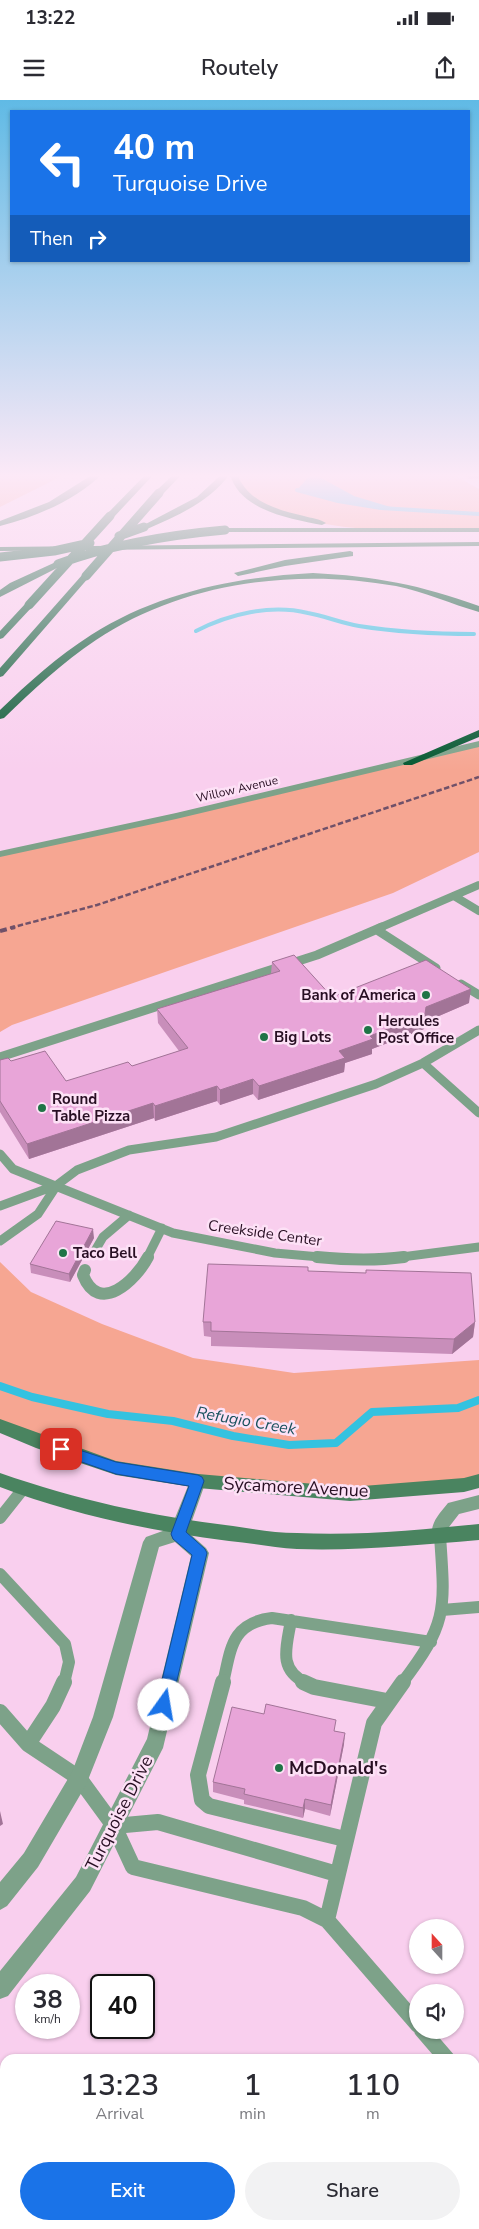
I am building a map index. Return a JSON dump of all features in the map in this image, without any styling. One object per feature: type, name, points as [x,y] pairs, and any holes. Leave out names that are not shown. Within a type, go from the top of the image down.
[{"type":"highway","points":[[0,594],[39,572]]},
{"type":"highway","points":[[0,636],[59,572]]},
{"type":"highway","points":[[0,674],[89,572]]},
{"type":"highway","points":[[50,669],[63,652],[114,619],[152,601],[215,579],[242,572]]},
{"type":"highway","points":[[0,716],[50,669],[94,638],[132,617],[168,601],[205,588],[233,582],[306,576],[356,578],[400,584],[434,592],[479,609]]},
{"type":"highway","points":[[408,763],[479,733]]},
{"type":"main road","name":"Sycamore Avenue","points":[[0,1426],[42,1443],[116,1468],[198,1481],[350,1494],[464,1485],[479,1481]]},
{"type":"main road","points":[[0,1480],[23,1489],[92,1509],[179,1531],[296,1541],[400,1540],[479,1532]]},
{"type":"street","name":"Willow Avenue","points":[[1,854],[408,763],[479,744]]},
{"type":"street","points":[[0,1899],[31,1860],[78,1778],[103,1717],[152,1542],[179,1531],[198,1481]]},
{"type":"street","points":[[440,1536],[441,1525],[454,1508],[479,1502]]},
{"type":"street","name":"Turquoise Drive","points":[[0,1988],[83,1884],[156,1741],[200,1553],[179,1531]]},
{"type":"lane","points":[[0,1058],[317,955],[479,885]]},
{"type":"lane","points":[[454,896],[479,911]]},
{"type":"lane","points":[[377,930],[440,971]]},
{"type":"lane","points":[[456,981],[479,995]]},
{"type":"lane","points":[[0,1206],[57,1184],[77,1170],[104,1158],[129,1150],[185,1143],[243,1130],[376,1084],[423,1063],[479,1030]]},
{"type":"lane","points":[[423,1063],[479,1113]]},
{"type":"lane","name":"Creekside Center","points":[[0,1154],[13,1169],[57,1184],[162,1228],[198,1238],[275,1252],[351,1260],[389,1259],[479,1247]]},
{"type":"lane","points":[[0,1241],[38,1214],[57,1184]]},
{"type":"lane","points":[[96,1249],[103,1237],[129,1215]]},
{"type":"lane","points":[[85,1270],[83,1275],[85,1282],[96,1292],[112,1293],[123,1288],[140,1270],[162,1228]]},
{"type":"lane","points":[[0,1518],[23,1489]]},
{"type":"lane","points":[[327,1920],[374,1722],[387,1701],[431,1642],[437,1630],[442,1610],[440,1536]]},
{"type":"lane","points":[[0,1574],[65,1644],[69,1662],[66,1678],[53,1706],[28,1744]]},
{"type":"lane","points":[[442,1610],[479,1608]]},
{"type":"lane","points":[[345,1839],[209,1806],[202,1800],[198,1775],[234,1640],[241,1629],[249,1622],[272,1618],[431,1642]]},
{"type":"lane","points":[[292,1620],[285,1656],[287,1665],[296,1678],[314,1687],[387,1701]]},
{"type":"lane","points":[[0,1712],[28,1744],[78,1778],[114,1826],[133,1867],[304,1908],[327,1920],[409,2014]]},
{"type":"lane","points":[[114,1826],[158,1822],[337,1874]]},
{"type":"lane","points":[[430,2039],[443,2054]]},
{"type":"shaded area","points":[[479,744],[479,852],[393,893],[12,1025],[0,1032],[0,854]]},
{"type":"shaded area","points":[[0,1262],[31,1292],[102,1324],[193,1358],[294,1373],[479,1360],[479,1481],[350,1494],[116,1468],[0,1426]]},
{"type":"building","points":[[294,955],[332,997],[426,960],[471,989],[426,1007],[425,1014],[370,1036],[373,1039],[339,1051],[345,1058],[259,1086],[253,1079],[220,1090],[217,1086],[155,1106],[153,1103],[27,1144],[0,1101],[0,1060],[8,1058],[11,1061],[45,1051],[66,1081],[128,1062],[132,1066],[188,1048],[157,1009],[280,971],[272,962]]},
{"type":"building","points":[[56,1221],[93,1229],[69,1274],[30,1264]]},
{"type":"building","points":[[208,1264],[308,1267],[308,1271],[366,1273],[366,1270],[471,1273],[475,1322],[454,1339],[211,1331],[211,1322],[203,1322]]},
{"type":"building","name":"McDonald's","points":[[266,1704],[336,1720],[334,1731],[345,1733],[331,1805],[305,1799],[303,1808],[244,1794],[245,1789],[213,1782],[232,1707],[264,1714]]},
{"type":"waterway","points":[[196,631],[236,615],[265,610],[294,610],[352,625],[373,628],[445,634],[474,634]]},
{"type":"waterway","name":"Refugio Creek","points":[[0,1386],[32,1397],[108,1414],[173,1421],[233,1436],[289,1445],[336,1443],[372,1412],[458,1408],[479,1400]]},
{"type":"railway","points":[[10,928],[97,905],[479,777]]},
{"type":"railway","points":[[0,931],[15,927]]},
{"type":"place","name":"Bank of America","points":[[426,995]]},
{"type":"place","name":"Hercules Post Office","points":[[368,1030]]},
{"type":"place","name":"Big Lots","points":[[264,1037]]},
{"type":"place","name":"Round Table Pizza","points":[[42,1108]]},
{"type":"place","name":"Taco Bell","points":[[63,1253]]},
{"type":"place","name":"McDonald's","points":[[279,1768]]},
{"type":"route","points":[[61,1449],[116,1468],[198,1481],[178,1534],[200,1553],[164,1705]]}]
